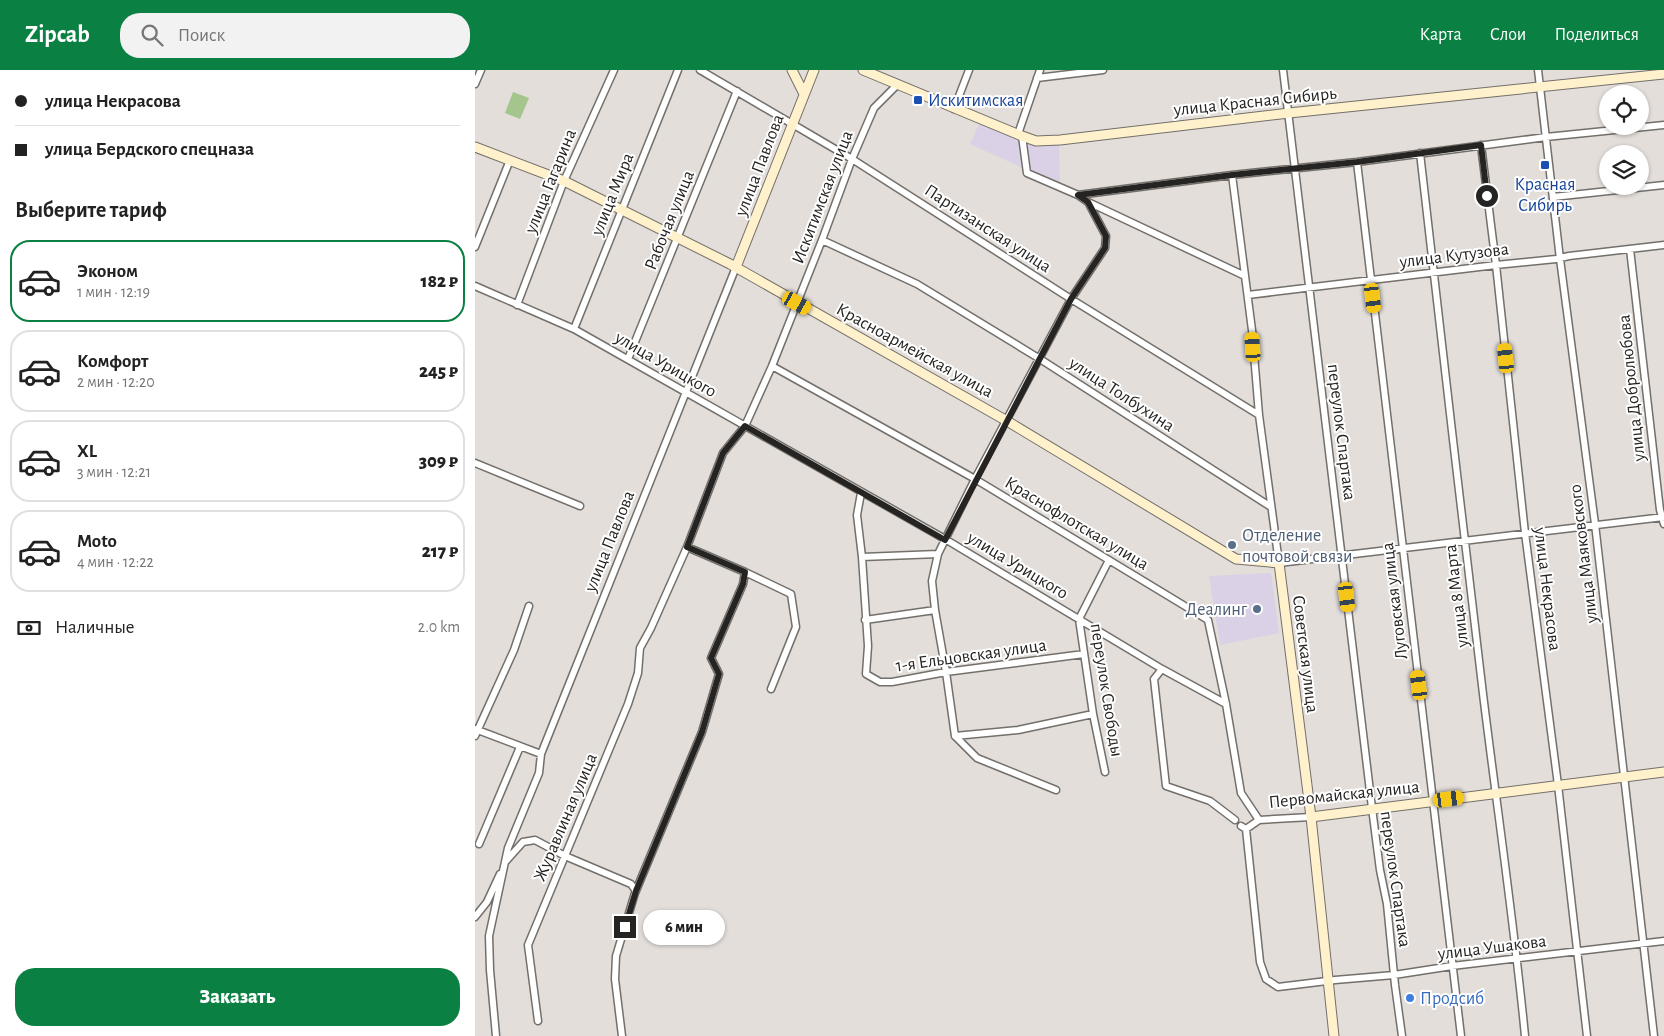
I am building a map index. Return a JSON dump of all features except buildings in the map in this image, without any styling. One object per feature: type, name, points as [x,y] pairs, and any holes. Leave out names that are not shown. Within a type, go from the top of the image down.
[{"type":"street","points":[[475,84],[481,70]]},
{"type":"street","name":"улица Гагарина","points":[[517,304],[564,181],[614,70]]},
{"type":"street","name":"улица Мира","points":[[574,329],[678,70]]},
{"type":"street","name":"Партизанская улица","points":[[700,70],[852,159],[1071,299],[1259,415]]},
{"type":"street","points":[[792,70],[804,94]]},
{"type":"street","name":"улица Павлова","points":[[496,1036],[489,936],[508,848],[539,773],[541,754],[814,70]]},
{"type":"street","name":"улица Красная Сибирь","points":[[863,70],[885,74],[898,84],[954,109],[1036,141],[1060,140],[1289,113],[1664,74]]},
{"type":"street","points":[[954,109],[969,70]]},
{"type":"street","points":[[1040,70],[1020,135],[1027,173],[1078,195],[1088,202],[1245,276]]},
{"type":"street","points":[[1037,78],[1103,70]]},
{"type":"street","name":"переулок Спартака","points":[[1283,70],[1372,808],[1380,870],[1387,904],[1402,1036]]},
{"type":"street","name":"улица Маяковского","points":[[1538,70],[1560,258],[1595,524],[1654,1036]]},
{"type":"street","name":"Искитимская улица","points":[[651,628],[687,547],[723,453],[745,426],[771,366],[822,240],[852,159],[874,108],[898,84]]},
{"type":"street","name":"Рабочая улица","points":[[628,360],[737,91]]},
{"type":"street","points":[[1078,195],[1232,175],[1357,162],[1420,152],[1664,125]]},
{"type":"street","name":"улица Некрасова","points":[[1481,145],[1525,533],[1558,785],[1587,1036]]},
{"type":"street","name":"Красноармейская улица","points":[[475,147],[564,181],[623,209],[736,268],[1007,421],[1237,560],[1279,563]]},
{"type":"street","name":"улица 8 Марта","points":[[1420,152],[1464,540],[1495,793],[1518,958],[1525,1036]]},
{"type":"street","points":[[475,247],[510,160]]},
{"type":"street","name":"Луговская улица","points":[[1357,162],[1461,1036]]},
{"type":"street","name":"Советская улица","points":[[1232,175],[1248,295],[1259,415],[1311,817],[1334,1036]]},
{"type":"street","points":[[1553,197],[1664,185]]},
{"type":"street","points":[[1056,790],[977,758],[955,736],[932,581],[938,554],[975,479],[1071,299],[1105,248],[1106,236],[1088,202]]},
{"type":"street","name":"улица Толбухина","points":[[822,240],[917,284],[1271,507]]},
{"type":"street","name":"улица Кутузова","points":[[1248,295],[1664,244]]},
{"type":"street","name":"улица Добролюбова","points":[[1630,248],[1660,510],[1663,519]]},
{"type":"street","name":"улица Урицкого","points":[[475,286],[574,329],[945,540],[1162,669],[1226,704]]},
{"type":"street","name":"Краснофлотская улица","points":[[771,366],[975,479],[1208,620],[1226,704]]},
{"type":"street","points":[[475,462],[580,506]]},
{"type":"street","name":"1-я Ельцовская улица","points":[[861,493],[857,516],[862,557],[868,646],[866,674],[880,682],[892,682],[946,672],[1084,654]]},
{"type":"street","points":[[1279,563],[1595,524],[1663,519]]},
{"type":"street","points":[[687,547],[791,594],[796,628],[771,689]]},
{"type":"street","points":[[862,557],[938,554]]},
{"type":"street","name":"переулок Свободы","points":[[1105,772],[1093,714],[1079,619],[1109,560]]},
{"type":"street","points":[[622,1036],[615,979],[616,956],[636,891],[702,732],[719,674],[711,658],[743,584],[745,572]]},
{"type":"street","points":[[529,606],[514,650],[476,732],[541,754]]},
{"type":"street","points":[[865,620],[935,610]]},
{"type":"street","name":"Журавлиная улица","points":[[538,1021],[528,945],[628,704],[638,673],[640,648],[651,628]]},
{"type":"street","points":[[1162,669],[1154,680],[1166,786],[1210,801],[1235,820]]},
{"type":"street","points":[[1226,704],[1241,793],[1259,820]]},
{"type":"street","points":[[955,736],[1018,730],[1093,714]]},
{"type":"street","points":[[479,844],[520,747]]},
{"type":"street","name":"Первомайская улица","points":[[1266,978],[1260,962],[1243,827],[1259,820],[1311,817],[1664,772]]},
{"type":"street","points":[[475,917],[487,902],[506,861],[523,842],[529,840],[535,840],[565,856],[631,884],[636,891]]},
{"type":"street","name":"улица Ушакова","points":[[1266,978],[1278,987],[1394,975],[1452,966],[1664,941]]},
{"type":"shaded area","points":[[980,122],[1031,144],[1059,142],[1060,185],[970,144]]},
{"type":"shaded area","points":[[1271,573],[1279,633],[1220,645],[1209,576]]},
{"type":"green space","points":[[513,92],[529,98],[520,119],[505,113]]},
{"type":"place","name":"Искитимская","points":[[918,100]]},
{"type":"place","name":"Красная Сибирь","points":[[1545,165]]},
{"type":"place","name":"Отделение почтовой связи","points":[[1232,545]]},
{"type":"place","name":"Деалинг","points":[[1257,609]]},
{"type":"place","name":"Продсиб","points":[[1410,998]]},
{"type":"route","points":[[625,927],[636,891],[702,732],[719,674],[711,658],[743,584],[745,572],[687,547],[723,453],[745,426],[945,540],[975,479],[1071,299],[1105,248],[1106,236],[1088,202],[1078,195],[1232,175],[1357,162],[1481,145],[1487,196]]}]
